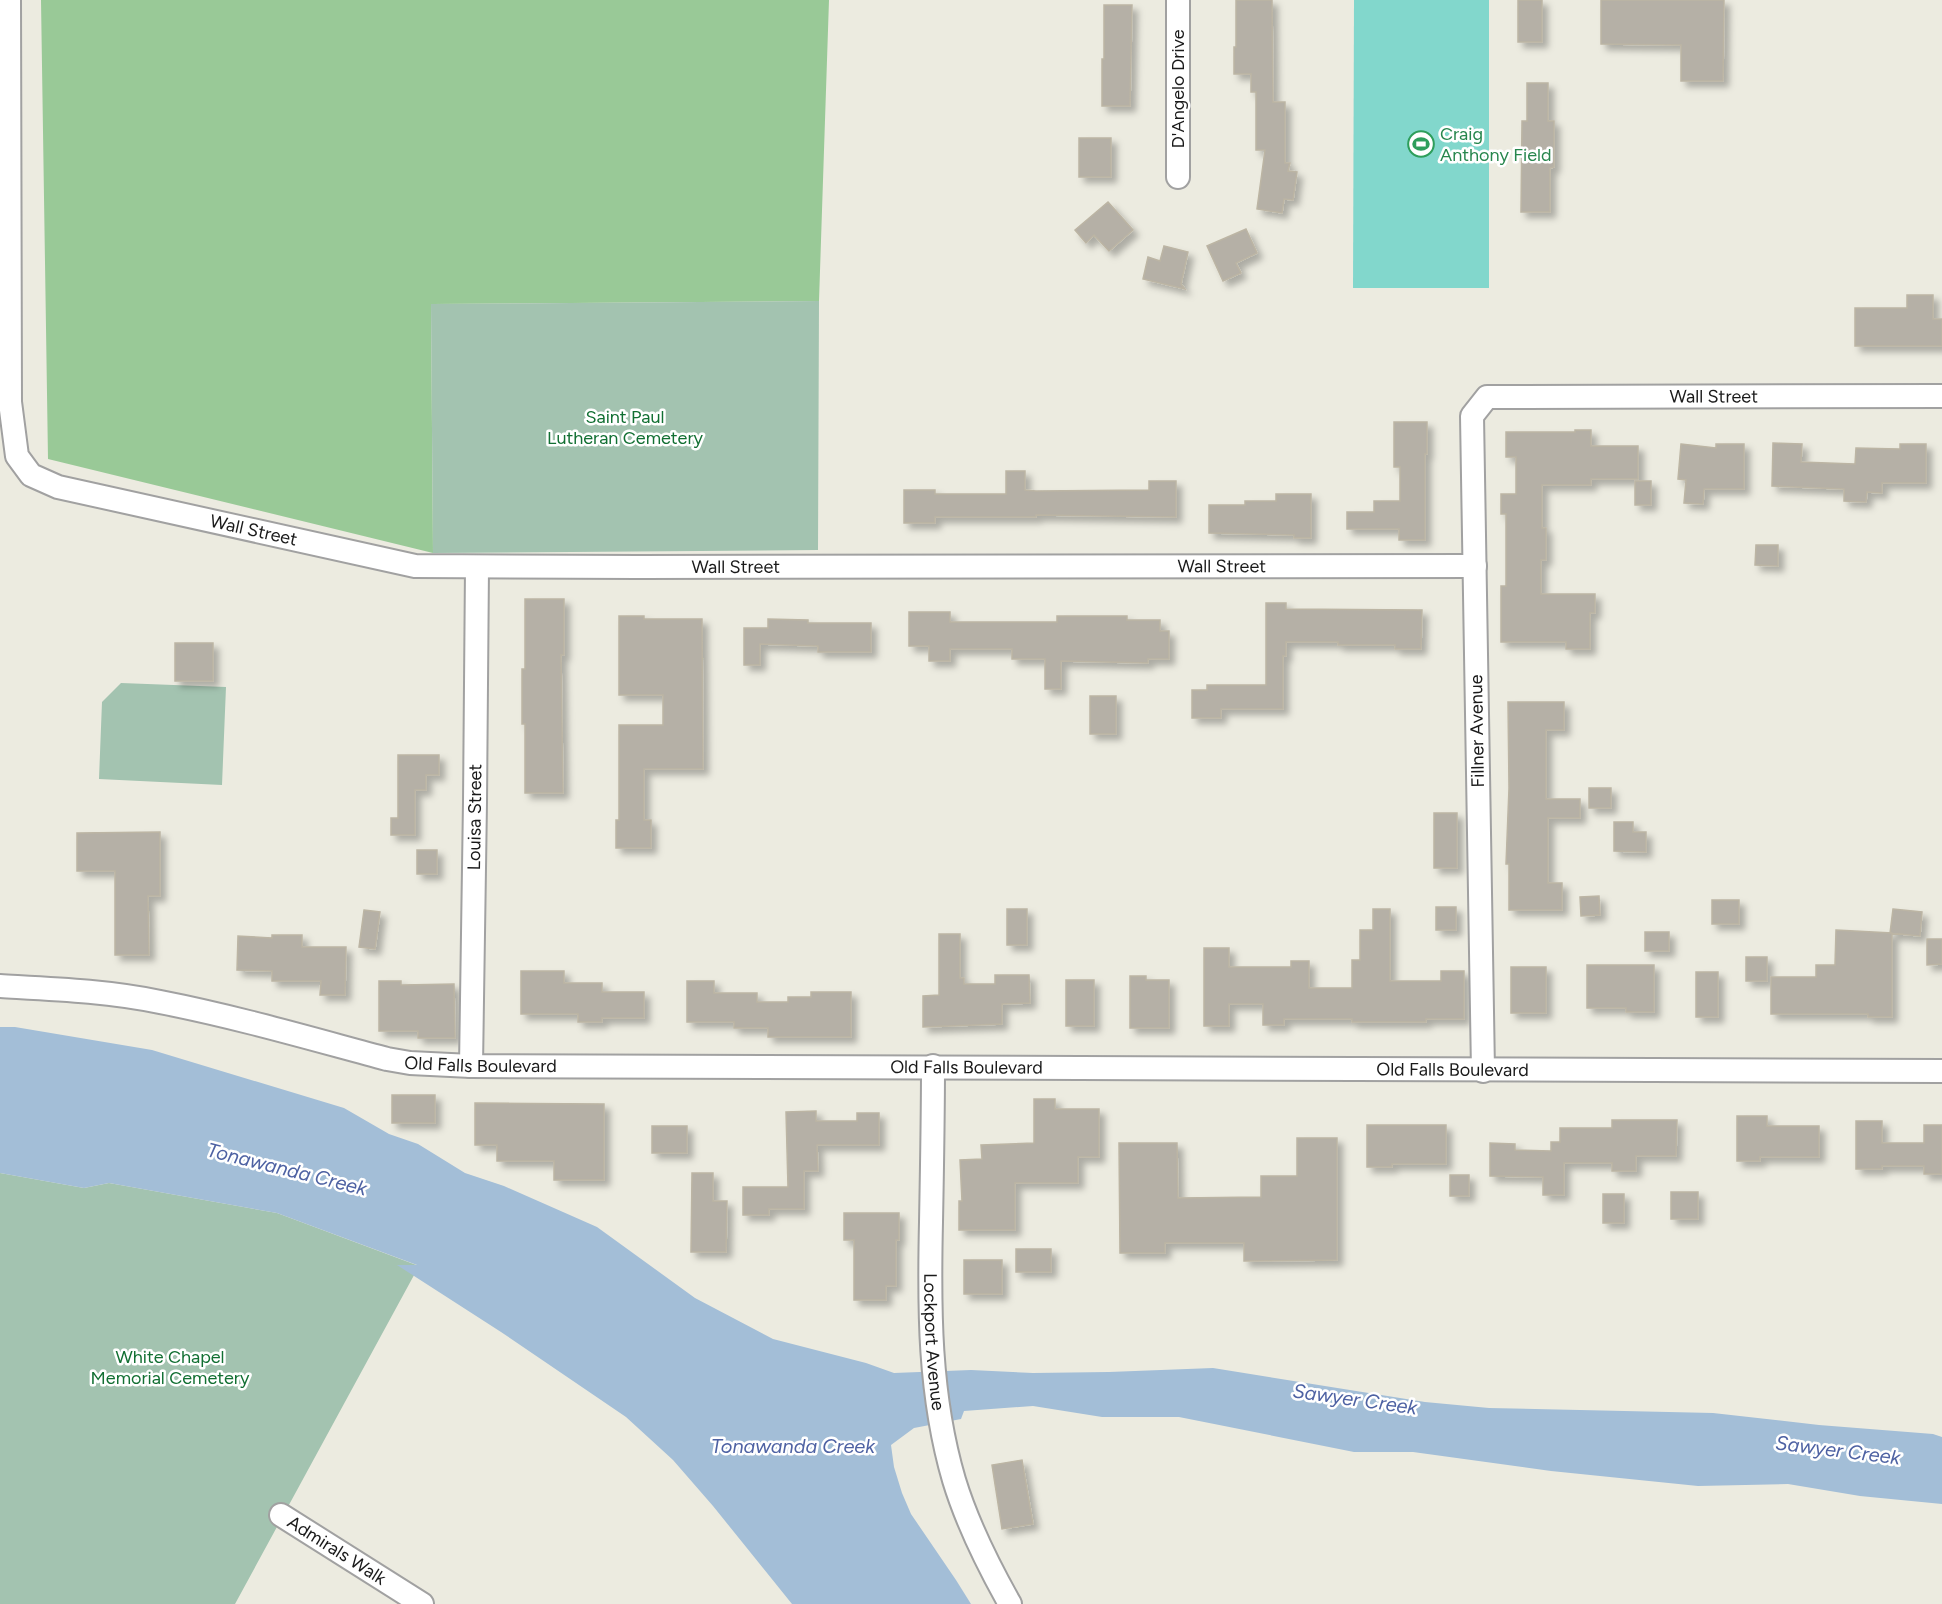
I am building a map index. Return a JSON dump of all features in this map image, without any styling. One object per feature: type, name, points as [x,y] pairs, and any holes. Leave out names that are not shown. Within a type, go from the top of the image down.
[{"type":"street","points":[[4,45],[9,0]]},
{"type":"street","name":"D'Angelo Drive","points":[[1178,0],[1179,177]]},
{"type":"street","name":"Wall Street","points":[[4,45],[10,402],[17,456],[31,474],[58,487],[415,566],[1474,566]]},
{"type":"street","name":"Wall Street","points":[[1487,397],[1942,396]]},
{"type":"street","name":"Fillner Avenue","points":[[1483,1071],[1472,416],[1487,397]]},
{"type":"street","name":"Louisa Street","points":[[471,1066],[476,802],[477,567]]},
{"type":"street","name":"Old Falls Boulevard","points":[[0,986],[68,990],[158,1001],[230,1017],[410,1064],[1483,1071],[1942,1071]]},
{"type":"street","name":"Lockport Avenue","points":[[933,1066],[929,1310],[937,1394],[954,1479],[963,1506],[983,1554],[1010,1604]]},
{"type":"street","name":"Admirals Walk","points":[[281,1515],[423,1604]]},
{"type":"green space","points":[[41,0],[829,0],[819,301],[431,304],[433,553],[48,459]]},
{"type":"green space","name":"Saint Paul Lutheran Cemetery","points":[[819,301],[818,550],[433,553],[431,304]]},
{"type":"green space","points":[[121,683],[226,687],[222,785],[99,779],[102,702]]},
{"type":"green space","name":"White Chapel Memorial Cemetery","points":[[0,1173],[84,1188],[109,1183],[277,1213],[419,1266],[235,1604],[0,1604]]},
{"type":"shaded area","name":"Craig Anthony Field","points":[[1354,0],[1489,0],[1489,288],[1353,288]]},
{"type":"water","name":"Tonawanda Creek","points":[[0,1027],[15,1027],[152,1050],[344,1108],[389,1134],[418,1144],[465,1173],[504,1186],[597,1227],[695,1298],[773,1339],[866,1363],[894,1373],[971,1370],[1033,1373],[1109,1372],[1213,1368],[1425,1402],[1489,1408],[1713,1413],[1819,1425],[1933,1434],[1942,1437],[1942,1504],[1860,1496],[1788,1484],[1698,1486],[1551,1471],[1413,1452],[1354,1452],[1179,1417],[1102,1417],[1033,1406],[964,1411],[961,1419],[914,1428],[891,1445],[894,1467],[911,1514],[971,1604],[792,1604],[673,1460],[626,1417],[397,1265],[417,1265],[277,1213],[109,1183],[84,1188],[0,1173]]},
{"type":"building","points":[[1236,0],[1272,0],[1273,102],[1285,102],[1285,163],[1290,163],[1288,171],[1297,172],[1293,200],[1284,199],[1282,213],[1257,209],[1265,150],[1256,150],[1256,92],[1251,92],[1251,74],[1234,74]]},
{"type":"building","points":[[1518,0],[1542,0],[1542,42],[1518,42]]},
{"type":"building","points":[[1601,0],[1724,0],[1723,81],[1681,81],[1681,45],[1601,44]]},
{"type":"building","points":[[1104,5],[1132,5],[1130,106],[1102,106]]},
{"type":"building","points":[[1527,83],[1548,83],[1548,121],[1554,121],[1554,167],[1550,168],[1550,212],[1521,212],[1522,121],[1527,121]]},
{"type":"building","points":[[1079,138],[1111,138],[1111,177],[1079,177]]},
{"type":"building","points":[[1108,202],[1133,230],[1109,251],[1094,235],[1086,243],[1075,230]]},
{"type":"building","points":[[1246,229],[1257,253],[1236,263],[1241,273],[1223,281],[1207,246]]},
{"type":"building","points":[[1164,246],[1188,252],[1181,284],[1185,289],[1143,279],[1148,257],[1160,261]]},
{"type":"building","points":[[1907,295],[1933,295],[1933,319],[1942,319],[1942,346],[1855,346],[1855,308],[1907,308]]},
{"type":"building","points":[[1394,422],[1427,422],[1425,540],[1399,540],[1399,529],[1347,529],[1347,512],[1374,512],[1374,501],[1400,501],[1400,467],[1394,467]]},
{"type":"building","points":[[1575,430],[1591,430],[1591,446],[1638,446],[1638,479],[1591,479],[1591,485],[1542,485],[1542,528],[1546,528],[1546,560],[1541,560],[1541,594],[1595,594],[1595,613],[1590,613],[1590,649],[1566,649],[1566,642],[1501,642],[1501,586],[1506,586],[1506,514],[1501,514],[1501,494],[1516,494],[1516,457],[1506,457],[1506,432],[1575,432]]},
{"type":"building","points":[[1773,443],[1802,444],[1801,462],[1855,464],[1856,448],[1900,449],[1900,444],[1926,444],[1926,483],[1882,483],[1882,493],[1867,492],[1866,502],[1844,501],[1844,489],[1772,486]]},
{"type":"building","points":[[1681,444],[1716,448],[1716,444],[1744,444],[1744,489],[1704,489],[1703,504],[1684,503],[1686,480],[1678,479]]},
{"type":"building","points":[[1006,471],[1025,471],[1025,490],[1036,491],[1149,490],[1149,481],[1176,481],[1176,517],[1036,515],[1036,517],[935,517],[935,523],[904,523],[904,490],[935,490],[935,494],[1006,494]]},
{"type":"building","points":[[1635,481],[1651,481],[1651,505],[1635,505]]},
{"type":"building","points":[[1276,494],[1311,494],[1311,538],[1294,538],[1294,535],[1209,533],[1209,505],[1245,505],[1245,501],[1276,501]]},
{"type":"building","points":[[1756,545],[1778,545],[1778,566],[1755,565]]},
{"type":"building","points":[[525,599],[564,599],[564,655],[561,655],[563,793],[525,793],[522,669],[525,669]]},
{"type":"building","points":[[1266,603],[1286,603],[1286,609],[1422,610],[1421,649],[1395,649],[1395,645],[1338,645],[1338,642],[1286,642],[1286,656],[1283,656],[1283,709],[1221,709],[1221,718],[1192,718],[1192,690],[1207,690],[1207,685],[1266,685]]},
{"type":"building","points":[[909,612],[950,612],[950,622],[1057,622],[1057,616],[1127,616],[1127,620],[1160,620],[1160,631],[1169,631],[1169,659],[1148,659],[1148,663],[1061,661],[1061,689],[1045,689],[1045,659],[1012,659],[1012,649],[950,649],[950,661],[929,661],[929,646],[909,646]]},
{"type":"building","points":[[619,616],[644,616],[644,619],[702,619],[703,769],[644,769],[644,820],[651,820],[651,848],[616,848],[616,820],[619,820],[619,725],[663,725],[663,695],[619,695]]},
{"type":"building","points":[[768,619],[808,620],[808,623],[871,623],[871,652],[818,652],[818,646],[760,644],[760,665],[744,665],[744,628],[768,628]]},
{"type":"building","points":[[175,643],[213,643],[213,681],[175,681]]},
{"type":"building","points":[[1090,696],[1116,696],[1116,734],[1090,734]]},
{"type":"building","points":[[1508,702],[1564,702],[1564,730],[1546,730],[1546,799],[1580,799],[1580,818],[1548,818],[1548,883],[1562,883],[1562,910],[1509,910],[1509,864],[1506,864],[1509,788]]},
{"type":"building","points":[[398,755],[439,755],[439,775],[426,775],[426,790],[415,790],[415,835],[391,835],[391,818],[398,818]]},
{"type":"building","points":[[1589,788],[1611,788],[1611,808],[1589,808]]},
{"type":"building","points":[[1434,813],[1457,813],[1457,868],[1434,868]]},
{"type":"building","points":[[1614,822],[1633,822],[1633,832],[1646,832],[1646,852],[1614,851]]},
{"type":"building","points":[[160,832],[160,896],[148,896],[149,955],[115,955],[115,871],[77,871],[77,833]]},
{"type":"building","points":[[417,850],[437,850],[437,874],[417,874]]},
{"type":"building","points":[[1599,896],[1600,915],[1581,916],[1580,897]]},
{"type":"building","points":[[1712,900],[1739,900],[1739,924],[1712,924]]},
{"type":"building","points":[[1436,907],[1456,907],[1456,930],[1436,930]]},
{"type":"building","points":[[1007,909],[1027,909],[1027,945],[1007,945]]},
{"type":"building","points":[[1373,909],[1390,909],[1390,981],[1441,981],[1441,971],[1464,971],[1464,1019],[1426,1019],[1426,1022],[1352,1022],[1352,1019],[1284,1019],[1284,1025],[1263,1025],[1263,1004],[1229,1004],[1229,1026],[1204,1026],[1204,948],[1229,948],[1229,967],[1291,967],[1291,961],[1309,961],[1309,988],[1352,988],[1352,960],[1360,960],[1360,930],[1373,930]]},
{"type":"building","points":[[1893,909],[1922,912],[1920,936],[1890,933]]},
{"type":"building","points":[[364,910],[380,912],[375,949],[359,947]]},
{"type":"building","points":[[1836,930],[1892,933],[1892,1017],[1868,1017],[1868,1014],[1771,1014],[1771,977],[1816,977],[1816,965],[1835,965]]},
{"type":"building","points":[[1645,932],[1669,932],[1669,951],[1645,951]]},
{"type":"building","points":[[939,934],[960,934],[960,978],[964,978],[964,984],[995,984],[995,975],[1029,975],[1030,1003],[1002,1004],[1002,1024],[923,1027],[923,996],[939,995]]},
{"type":"building","points":[[272,935],[302,935],[302,947],[346,947],[345,995],[320,995],[321,981],[272,981],[272,971],[237,970],[238,936],[272,938]]},
{"type":"building","points":[[1927,939],[1942,939],[1942,964],[1927,965]]},
{"type":"building","points":[[1746,957],[1767,957],[1767,981],[1746,981]]},
{"type":"building","points":[[1587,965],[1654,965],[1654,1012],[1626,1012],[1626,1008],[1587,1008]]},
{"type":"building","points":[[1511,967],[1546,967],[1546,1013],[1511,1013]]},
{"type":"building","points":[[521,971],[564,971],[564,983],[602,983],[602,992],[644,992],[644,1018],[602,1018],[602,1022],[578,1022],[578,1014],[521,1014]]},
{"type":"building","points":[[1696,972],[1718,972],[1718,1017],[1696,1017]]},
{"type":"building","points":[[1130,976],[1146,976],[1146,980],[1169,980],[1169,1028],[1130,1028]]},
{"type":"building","points":[[1066,980],[1094,980],[1094,1026],[1066,1026]]},
{"type":"building","points":[[379,981],[401,981],[401,985],[454,984],[455,1038],[418,1038],[418,1031],[379,1031]]},
{"type":"building","points":[[687,981],[714,981],[714,993],[757,993],[757,1002],[788,1002],[788,997],[811,997],[811,992],[851,992],[851,1037],[768,1037],[768,1028],[734,1028],[734,1022],[687,1022]]},
{"type":"building","points":[[392,1095],[435,1095],[435,1123],[392,1123]]},
{"type":"building","points":[[1034,1099],[1055,1099],[1055,1109],[1099,1109],[1099,1157],[1078,1157],[1078,1183],[1015,1183],[1015,1230],[959,1230],[959,1201],[962,1201],[960,1160],[982,1159],[981,1145],[1034,1143]]},
{"type":"building","points":[[475,1103],[604,1104],[604,1180],[554,1180],[554,1161],[497,1161],[497,1145],[475,1145]]},
{"type":"building","points":[[816,1111],[816,1121],[857,1121],[857,1113],[879,1113],[879,1145],[817,1145],[818,1171],[804,1171],[804,1209],[769,1209],[769,1215],[743,1215],[743,1187],[788,1187],[786,1112]]},
{"type":"building","points":[[1737,1116],[1767,1116],[1767,1126],[1819,1126],[1819,1157],[1760,1157],[1760,1161],[1737,1161]]},
{"type":"building","points":[[1612,1120],[1677,1120],[1676,1156],[1636,1156],[1636,1171],[1612,1171],[1612,1163],[1564,1163],[1564,1195],[1543,1195],[1543,1177],[1490,1176],[1490,1143],[1515,1144],[1515,1150],[1551,1151],[1551,1142],[1560,1142],[1560,1128],[1612,1128]]},
{"type":"building","points":[[1856,1121],[1882,1121],[1882,1143],[1924,1143],[1924,1125],[1942,1125],[1942,1174],[1924,1174],[1924,1166],[1882,1166],[1882,1169],[1856,1169]]},
{"type":"building","points":[[1367,1125],[1446,1125],[1446,1164],[1392,1164],[1392,1167],[1367,1167]]},
{"type":"building","points":[[652,1126],[687,1126],[687,1153],[652,1153]]},
{"type":"building","points":[[1297,1138],[1337,1138],[1337,1260],[1244,1261],[1244,1243],[1165,1243],[1165,1253],[1120,1253],[1119,1143],[1177,1143],[1178,1198],[1261,1197],[1261,1176],[1297,1176]]},
{"type":"building","points":[[692,1173],[713,1173],[713,1201],[727,1201],[726,1252],[691,1252]]},
{"type":"building","points":[[1450,1175],[1469,1175],[1469,1196],[1450,1196]]},
{"type":"building","points":[[1671,1192],[1698,1192],[1698,1219],[1671,1219]]},
{"type":"building","points":[[1603,1194],[1624,1194],[1624,1223],[1603,1223]]},
{"type":"building","points":[[844,1213],[899,1213],[899,1240],[896,1240],[896,1286],[886,1286],[886,1300],[854,1300],[854,1240],[844,1240]]},
{"type":"building","points":[[1016,1249],[1051,1249],[1051,1272],[1016,1272]]},
{"type":"building","points":[[964,1260],[1002,1260],[1002,1294],[964,1294]]},
{"type":"building","points":[[1022,1460],[1033,1524],[1002,1529],[992,1465]]},
{"type":"place","name":"Craig Anthony Field","points":[[1421,144]]},
{"type":"water label","name":"Sawyer Creek","points":[[1355,1399]]},
{"type":"water label","name":"Sawyer Creek","points":[[1838,1450]]}]
